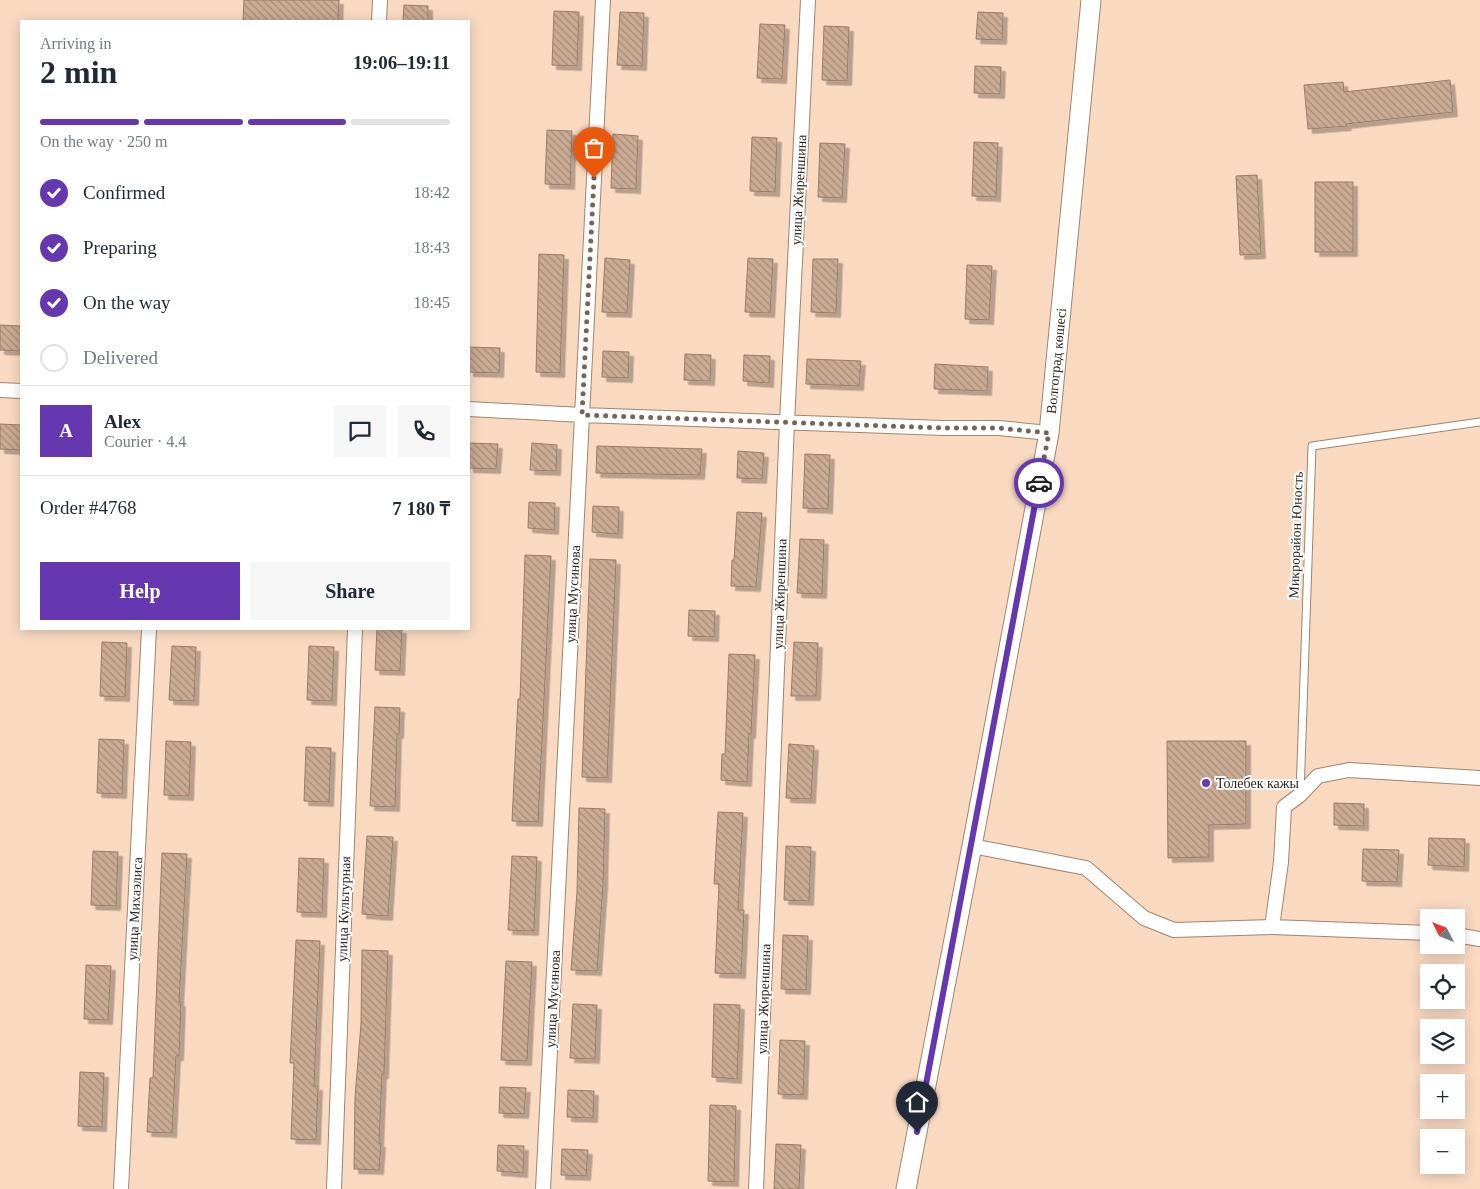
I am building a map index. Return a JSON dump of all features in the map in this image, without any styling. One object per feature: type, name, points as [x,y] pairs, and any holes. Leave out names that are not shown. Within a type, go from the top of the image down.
[{"type":"main road","name":"Волгоград көшесі","points":[[906,1189],[1049,433],[1091,0]]},
{"type":"street","points":[[379,20],[380,0]]},
{"type":"street","name":"улица Мусинова","points":[[543,1189],[603,0]]},
{"type":"street","name":"улица Жиреншина","points":[[756,1189],[787,422],[808,0]]},
{"type":"street","points":[[0,390],[20,391]]},
{"type":"street","points":[[470,409],[943,428],[999,428],[1049,433]]},
{"type":"street","name":"улица Михаэлиса","points":[[121,1189],[149,630]]},
{"type":"street","name":"улица Культурная","points":[[334,1189],[355,630]]},
{"type":"street","points":[[1272,927],[1281,862],[1284,807],[1300,795],[1318,776],[1349,770],[1480,778]]},
{"type":"street","points":[[972,846],[1086,868],[1144,918],[1174,930],[1272,927],[1420,933]]},
{"type":"street","points":[[1465,937],[1480,939]]},
{"type":"lane","name":"Микрорайон Юность","points":[[1300,795],[1312,446],[1480,422]]},
{"type":"building","points":[[244,0],[339,0],[338,20],[243,20]]},
{"type":"building","points":[[404,5],[428,6],[428,20],[403,20]]},
{"type":"building","points":[[554,11],[579,12],[577,66],[552,65]]},
{"type":"building","points":[[620,12],[644,13],[642,66],[617,65]]},
{"type":"building","points":[[978,12],[1003,13],[1002,40],[976,39]]},
{"type":"building","points":[[760,24],[785,25],[782,79],[757,78]]},
{"type":"building","points":[[824,26],[849,27],[847,81],[822,80]]},
{"type":"building","points":[[975,66],[1001,67],[1000,94],[974,93]]},
{"type":"building","points":[[1450,80],[1453,112],[1346,124],[1347,126],[1308,129],[1304,85],[1343,82],[1344,92]]},
{"type":"building","points":[[547,130],[572,131],[570,185],[545,184]]},
{"type":"building","points":[[613,134],[638,136],[636,189],[611,188]]},
{"type":"building","points":[[752,137],[777,138],[775,192],[750,191]]},
{"type":"building","points":[[974,142],[998,143],[996,197],[972,196]]},
{"type":"building","points":[[820,143],[845,144],[842,198],[818,197]]},
{"type":"building","points":[[1257,175],[1261,254],[1240,255],[1236,176]]},
{"type":"building","points":[[1315,182],[1353,182],[1353,252],[1315,252]]},
{"type":"building","points":[[539,254],[564,255],[560,373],[536,372]]},
{"type":"building","points":[[605,258],[630,260],[627,313],[602,312]]},
{"type":"building","points":[[748,258],[773,259],[770,313],[745,312]]},
{"type":"building","points":[[813,259],[838,259],[836,313],[811,312]]},
{"type":"building","points":[[967,265],[992,266],[989,320],[965,319]]},
{"type":"building","points":[[0,325],[20,326],[20,351],[0,350]]},
{"type":"building","points":[[470,347],[500,348],[499,373],[470,372]]},
{"type":"building","points":[[603,351],[629,352],[628,378],[602,377]]},
{"type":"building","points":[[685,354],[711,355],[710,381],[684,380]]},
{"type":"building","points":[[744,355],[770,356],[769,383],[743,381]]},
{"type":"building","points":[[807,359],[861,361],[859,386],[806,384]]},
{"type":"building","points":[[935,364],[988,367],[987,391],[934,389]]},
{"type":"building","points":[[0,424],[20,425],[20,450],[0,449]]},
{"type":"building","points":[[470,443],[498,444],[496,469],[470,468]]},
{"type":"building","points":[[532,443],[557,445],[556,471],[530,470]]},
{"type":"building","points":[[597,446],[702,449],[700,475],[596,473]]},
{"type":"building","points":[[738,451],[764,453],[762,479],[737,478]]},
{"type":"building","points":[[805,454],[830,455],[828,509],[803,508]]},
{"type":"building","points":[[529,502],[555,503],[554,530],[528,528]]},
{"type":"building","points":[[593,506],[619,507],[618,534],[592,532]]},
{"type":"building","points":[[737,512],[762,513],[756,587],[731,586]]},
{"type":"building","points":[[800,539],[824,540],[822,594],[797,593]]},
{"type":"building","points":[[525,555],[551,556],[538,822],[512,821],[518,699],[520,699]]},
{"type":"building","points":[[590,559],[616,560],[607,778],[582,777]]},
{"type":"building","points":[[689,610],[715,611],[714,637],[688,636]]},
{"type":"building","points":[[377,630],[402,630],[400,671],[375,670]]},
{"type":"building","points":[[102,642],[127,643],[125,697],[100,696]]},
{"type":"building","points":[[794,642],[818,643],[816,696],[791,696]]},
{"type":"building","points":[[172,646],[196,647],[194,701],[169,700]]},
{"type":"building","points":[[309,646],[334,647],[332,701],[307,700]]},
{"type":"building","points":[[729,654],[755,655],[747,782],[721,780],[722,754],[725,754]]},
{"type":"building","points":[[375,707],[400,708],[399,734],[397,734],[395,807],[370,806]]},
{"type":"building","points":[[99,739],[124,740],[122,794],[97,793]]},
{"type":"building","points":[[166,741],[191,742],[189,796],[164,795]]},
{"type":"building","name":"Толебек кажы","points":[[1167,741],[1246,741],[1246,824],[1209,825],[1209,857],[1168,858]]},
{"type":"building","points":[[789,744],[814,746],[811,799],[786,798]]},
{"type":"building","points":[[306,747],[331,748],[329,802],[304,801]]},
{"type":"building","points":[[1334,803],[1364,804],[1364,826],[1334,825]]},
{"type":"building","points":[[579,808],[605,809],[603,885],[597,971],[571,970],[577,892]]},
{"type":"building","points":[[718,812],[743,813],[738,910],[744,910],[741,974],[715,973],[719,884],[714,884]]},
{"type":"building","points":[[367,836],[393,837],[388,916],[362,914]]},
{"type":"building","points":[[1429,838],[1465,839],[1464,867],[1428,865]]},
{"type":"building","points":[[786,846],[811,847],[809,901],[784,900]]},
{"type":"building","points":[[1363,849],[1399,850],[1397,882],[1362,881]]},
{"type":"building","points":[[93,851],[118,852],[116,906],[91,905]]},
{"type":"building","points":[[162,853],[187,854],[179,1002],[181,1002],[179,1056],[176,1056],[172,1133],[147,1132],[150,1078],[153,1078]]},
{"type":"building","points":[[512,856],[537,857],[534,931],[508,930]]},
{"type":"building","points":[[299,858],[324,859],[322,913],[297,912]]},
{"type":"building","points":[[783,935],[808,936],[806,990],[781,989]]},
{"type":"building","points":[[296,940],[320,941],[314,1086],[318,1086],[316,1140],[291,1139],[294,1063],[290,1063]]},
{"type":"building","points":[[362,950],[388,951],[379,1170],[354,1169],[355,1097],[361,1024]]},
{"type":"building","points":[[506,961],[532,962],[527,1061],[501,1060]]},
{"type":"building","points":[[86,965],[111,966],[108,1020],[84,1019]]},
{"type":"building","points":[[573,1004],[597,1005],[595,1059],[570,1058]]},
{"type":"building","points":[[714,1004],[740,1005],[737,1079],[712,1077]]},
{"type":"building","points":[[780,1040],[805,1041],[803,1095],[778,1094]]},
{"type":"building","points":[[80,1072],[104,1073],[102,1127],[78,1126]]},
{"type":"building","points":[[500,1087],[526,1088],[524,1114],[499,1113]]},
{"type":"building","points":[[568,1090],[594,1091],[593,1118],[567,1117]]},
{"type":"building","points":[[710,1105],[736,1106],[734,1182],[708,1181]]},
{"type":"building","points":[[776,1144],[801,1145],[799,1189],[774,1189]]},
{"type":"building","points":[[498,1145],[524,1146],[523,1173],[497,1171]]},
{"type":"building","points":[[562,1149],[588,1150],[586,1176],[561,1175]]},
{"type":"way so far","points":[[594,178],[582,415],[943,428],[999,428],[1049,433],[1039,483]]},
{"type":"place","name":"Толебек кажы","points":[[1206,783]]},
{"type":"route","points":[[917,1132],[1039,483]]}]
